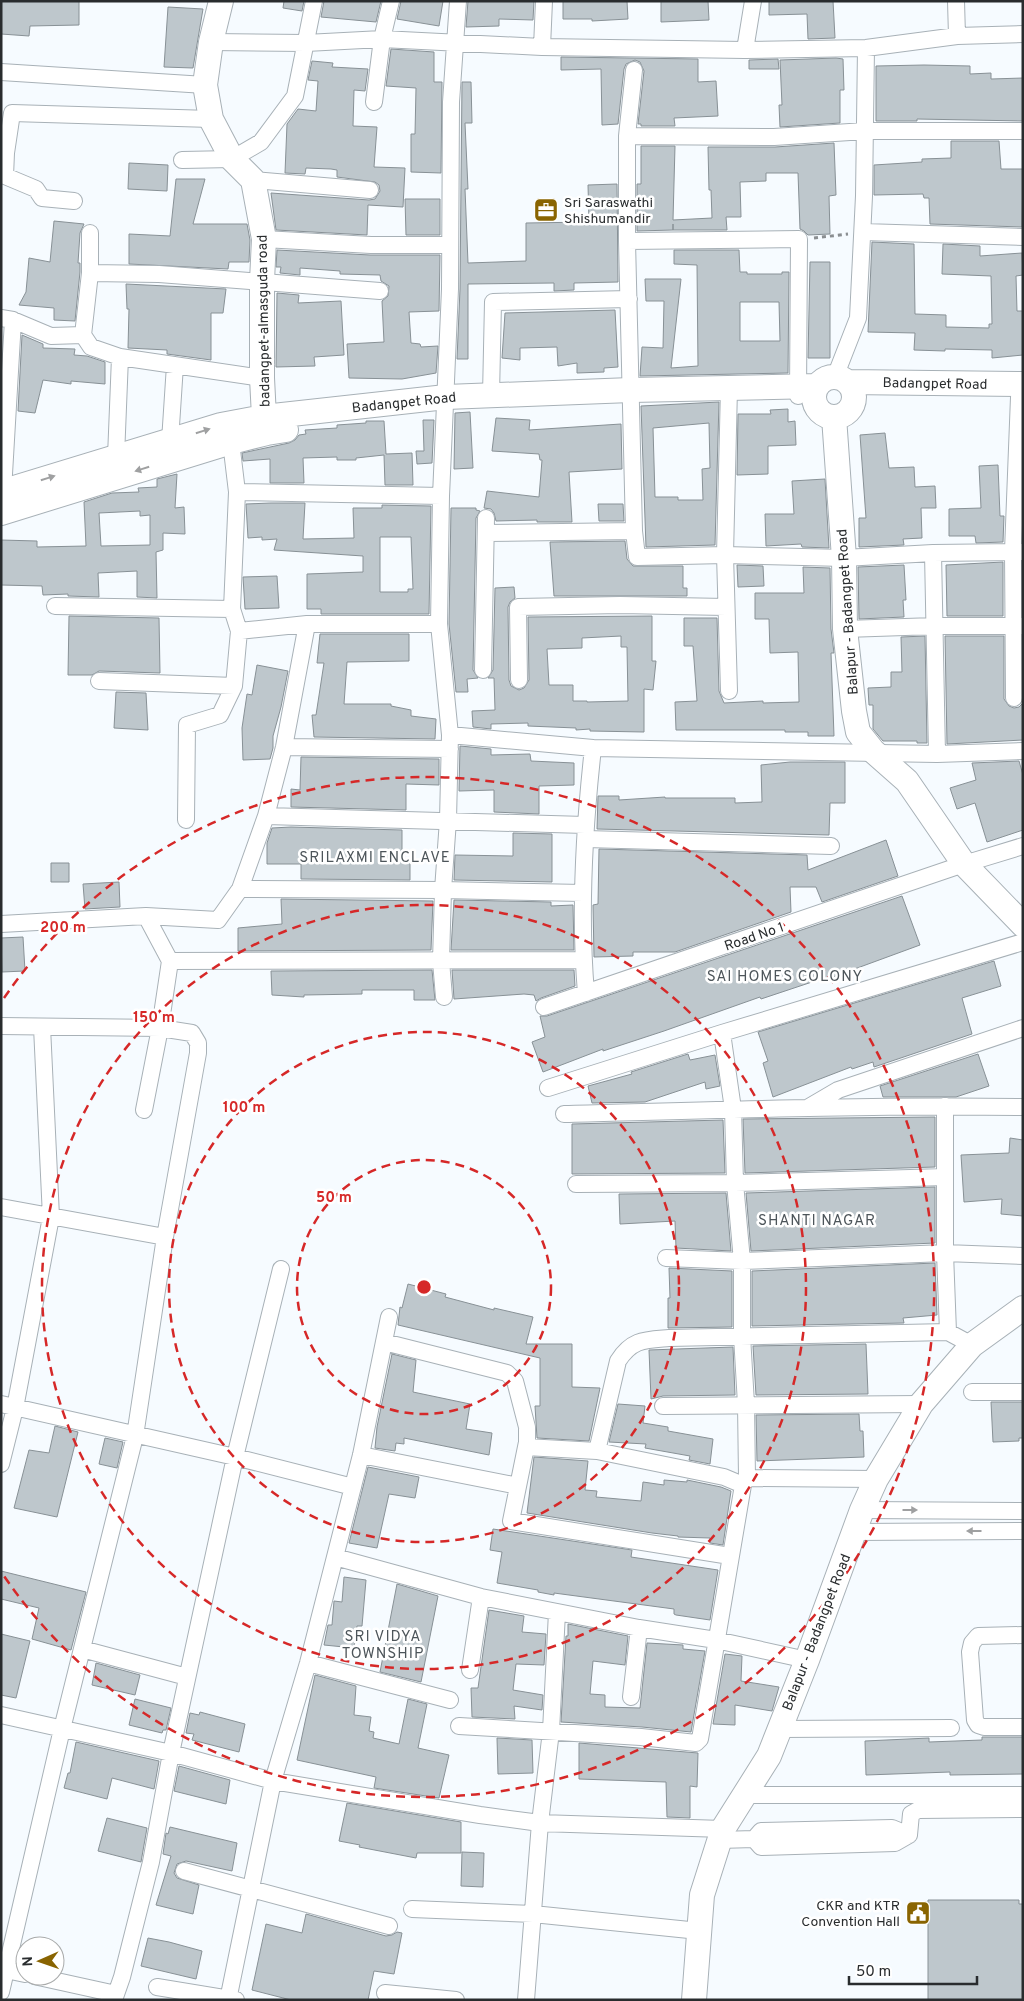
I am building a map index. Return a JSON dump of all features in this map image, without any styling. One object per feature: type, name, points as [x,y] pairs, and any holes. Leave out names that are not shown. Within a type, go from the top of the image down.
[{"type":"street","points":[[182,160],[232,159],[261,142],[295,96],[314,1]]},
{"type":"street","points":[[374,102],[382,39],[390,1]]},
{"type":"street","points":[[444,997],[441,961],[450,742],[439,624],[441,496],[450,290],[451,102],[458,1]]},
{"type":"street","points":[[542,47],[544,1]]},
{"type":"street","points":[[745,50],[754,1]]},
{"type":"street","points":[[956,1],[957,36]]},
{"type":"street","points":[[216,2],[205,85],[211,120],[232,159],[253,180],[370,190]]},
{"type":"street","points":[[211,42],[306,43],[382,39],[542,47],[745,50],[866,48],[957,36],[1023,34]]},
{"type":"street","points":[[823,389],[858,318],[863,232],[866,48]]},
{"type":"street","points":[[634,70],[627,136],[627,241],[634,531],[637,556],[725,554],[844,558],[1018,551]]},
{"type":"street","points":[[1,72],[205,85]]},
{"type":"street","points":[[74,201],[42,198],[36,189],[5,176],[4,153],[12,113],[211,120]]},
{"type":"street","points":[[627,136],[774,137],[865,131],[1023,131]]},
{"type":"street","name":"badangpet-almasguda road","points":[[253,180],[264,239],[262,378],[266,425]]},
{"type":"street","points":[[863,232],[1023,237]]},
{"type":"street","points":[[90,233],[90,273],[83,335],[91,346],[120,357],[262,378]]},
{"type":"street","points":[[264,239],[371,245],[449,245]]},
{"type":"street","points":[[627,241],[799,239],[823,389]]},
{"type":"street","points":[[90,273],[159,274],[380,291]]},
{"type":"street","points":[[491,395],[494,302],[629,299]]},
{"type":"street","points":[[2,499],[7,319],[51,336],[83,335]]},
{"type":"street","points":[[116,457],[120,357]]},
{"type":"street","points":[[170,440],[175,365]]},
{"type":"street","name":"Badangpet Road","points":[[445,403],[823,389],[1021,393]]},
{"type":"street","name":"Balapur - Badangpet Road","points":[[823,389],[849,410],[845,414],[834,417],[844,558],[845,629],[858,732],[873,751],[907,781],[964,864],[1023,925]]},
{"type":"street","points":[[729,392],[725,554],[729,691]]},
{"type":"street","points":[[1014,698],[1018,626],[1021,393]]},
{"type":"street","name":"Badangpet Road","points":[[2,499],[116,457],[221,426],[266,425],[445,403],[491,395],[631,395]]},
{"type":"street","name":"Badangpet Road","points":[[2,499],[230,442],[266,425]]},
{"type":"street","points":[[186,820],[187,725],[220,715],[234,686],[238,631],[232,609],[237,492],[230,442]]},
{"type":"street","points":[[237,492],[441,496]]},
{"type":"street","points":[[483,670],[486,525],[634,531]]},
{"type":"street","points":[[934,553],[937,754]]},
{"type":"street","points":[[519,680],[518,607],[620,605],[726,607]]},
{"type":"street","points":[[55,606],[232,609]]},
{"type":"street","points":[[238,631],[307,624],[439,624]]},
{"type":"street","points":[[1,924],[146,916],[218,920],[240,889],[266,816],[284,747],[307,624]]},
{"type":"street","points":[[845,629],[1018,626]]},
{"type":"street","points":[[99,681],[234,686]]},
{"type":"street","points":[[284,747],[450,742],[593,748],[873,751],[937,754],[1023,751]]},
{"type":"street","points":[[586,993],[583,893],[585,832],[593,748]]},
{"type":"street","points":[[266,816],[448,820],[585,832],[831,846]]},
{"type":"street","name":"Road No 1","points":[[544,1006],[964,864],[1023,846]]},
{"type":"street","points":[[240,889],[583,893]]},
{"type":"street","points":[[144,1110],[160,1028],[170,960],[146,916]]},
{"type":"street","points":[[548,1088],[1023,942]]},
{"type":"street","points":[[170,960],[584,960]]},
{"type":"street","points":[[1,1026],[160,1028],[192,1034],[196,1037],[198,1043],[135,1436],[62,1729],[1,1992]]},
{"type":"street","points":[[1,1464],[8,1406],[51,1217],[42,1027]]},
{"type":"street","points":[[807,1108],[838,1090],[1023,1028]]},
{"type":"street","points":[[459,1726],[551,1731],[698,1743],[730,1556],[745,1482],[746,1404],[742,1336],[742,1261],[734,1183],[733,1110],[722,1033]]},
{"type":"street","points":[[945,1106],[945,1252],[948,1332]]},
{"type":"street","points":[[564,1114],[807,1108],[1023,1107]]},
{"type":"street","points":[[576,1184],[734,1183],[945,1177]]},
{"type":"street","points":[[1,1207],[166,1238]]},
{"type":"street","points":[[666,1258],[742,1261],[945,1252],[1023,1256]]},
{"type":"street","points":[[65,1984],[115,1997],[151,1862],[171,1753],[235,1457],[281,1269]]},
{"type":"street","name":"Balapur - Badangpet Road","points":[[694,2000],[702,1895],[721,1834],[769,1756],[807,1660],[858,1521],[876,1479],[921,1404],[972,1345],[1023,1308]]},
{"type":"street","points":[[157,1987],[231,1999],[250,1889],[273,1781],[308,1663],[361,1455],[389,1318]]},
{"type":"street","points":[[597,1451],[618,1361],[625,1349],[643,1341],[742,1336],[948,1332],[972,1345]]},
{"type":"street","points":[[384,1342],[507,1373],[515,1381],[527,1427],[526,1447],[511,1522],[730,1556]]},
{"type":"street","points":[[972,1392],[1023,1392]]},
{"type":"street","points":[[663,1406],[921,1404]]},
{"type":"street","points":[[8,1406],[235,1457],[352,1487]]},
{"type":"street","points":[[526,1447],[597,1451],[745,1482],[876,1479]]},
{"type":"street","points":[[361,1455],[518,1486]]},
{"type":"street","points":[[858,1521],[1023,1511]]},
{"type":"street","points":[[858,1521],[1023,1531]]},
{"type":"street","points":[[335,1557],[481,1597],[638,1628],[716,1640],[807,1660]]},
{"type":"street","points":[[470,1670],[481,1597]]},
{"type":"street","points":[[526,2000],[540,1823],[551,1731],[557,1612]]},
{"type":"street","points":[[631,1697],[638,1628]]},
{"type":"street","points":[[1023,1634],[978,1636],[972,1643],[970,1652],[974,1720],[978,1725],[984,1727],[1023,1727]]},
{"type":"street","points":[[82,1649],[187,1677]]},
{"type":"street","points":[[308,1663],[450,1700]]},
{"type":"street","points":[[1,1715],[171,1753],[273,1781],[540,1823],[721,1834],[754,1839],[761,1847],[895,1843],[909,1835],[911,1814],[918,1810],[1023,1809]]},
{"type":"street","points":[[780,1729],[951,1728]]},
{"type":"street","points":[[745,1795],[1023,1795]]},
{"type":"street","points":[[184,1871],[389,1926]]},
{"type":"street","points":[[412,1908],[533,1914],[699,1931]]},
{"type":"street","points":[[6,1970],[15,1972]]},
{"type":"street","points":[[385,1993],[456,2000]]},
{"type":"path","points":[[799,239],[863,232]]},
{"type":"building","points":[[1,1],[79,1],[79,25],[30,26],[29,36],[1,34]]},
{"type":"building","points":[[284,1],[304,1],[302,11],[283,8]]},
{"type":"building","points":[[324,1],[381,1],[376,22],[321,17]]},
{"type":"building","points":[[401,1],[443,1],[439,26],[397,19]]},
{"type":"building","points":[[468,1],[534,1],[533,20],[499,19],[499,26],[466,27]]},
{"type":"building","points":[[563,1],[627,1],[628,19],[592,21],[592,19],[563,19]]},
{"type":"building","points":[[661,1],[708,1],[709,20],[661,22]]},
{"type":"building","points":[[769,1],[833,1],[835,38],[808,39],[807,14],[769,15]]},
{"type":"building","points":[[168,7],[203,9],[193,68],[164,67]]},
{"type":"building","points":[[391,49],[434,52],[434,82],[442,82],[441,173],[411,172],[411,134],[415,134],[416,88],[386,86]]},
{"type":"building","points":[[561,57],[698,59],[698,82],[716,81],[718,116],[674,118],[675,126],[641,126],[641,124],[638,124],[644,71],[640,62],[635,60],[626,64],[624,69],[618,124],[602,125],[601,69],[561,70]]},
{"type":"building","points":[[778,59],[779,69],[749,69],[749,60]]},
{"type":"building","points":[[843,59],[844,90],[840,90],[840,123],[780,127],[779,105],[782,105],[780,60]]},
{"type":"building","points":[[312,61],[333,63],[332,67],[368,69],[365,91],[354,90],[353,126],[377,127],[374,167],[405,168],[403,207],[368,205],[367,235],[276,230],[271,193],[369,200],[375,199],[380,191],[379,185],[375,182],[337,177],[337,170],[306,168],[305,174],[285,173],[287,124],[298,109],[316,111],[318,81],[308,80]]},
{"type":"building","points":[[876,66],[970,66],[970,74],[991,73],[991,79],[1023,78],[1023,121],[917,119],[917,121],[876,121]]},
{"type":"building","points":[[462,82],[471,82],[472,123],[465,123],[468,189],[465,189],[468,263],[526,261],[526,223],[589,222],[588,185],[617,184],[618,282],[574,283],[574,290],[554,291],[554,283],[468,284],[468,359],[457,359],[460,289]]},
{"type":"building","points":[[951,141],[999,141],[1001,169],[1023,169],[1022,227],[930,224],[929,198],[924,198],[923,194],[874,195],[874,165],[922,162],[922,159],[951,158]]},
{"type":"building","points":[[834,143],[836,195],[829,196],[830,234],[808,235],[800,229],[798,173],[766,173],[766,181],[740,182],[741,217],[726,217],[727,230],[637,231],[637,184],[641,184],[641,146],[675,146],[673,220],[712,218],[708,147],[775,147]]},
{"type":"building","points":[[129,163],[168,165],[167,191],[128,189]]},
{"type":"building","points":[[176,179],[205,179],[193,224],[247,224],[250,240],[249,262],[229,262],[228,269],[129,264],[129,234],[170,236]]},
{"type":"building","points":[[405,199],[440,199],[440,235],[406,235]]},
{"type":"building","points":[[54,221],[84,224],[80,233],[78,263],[80,263],[80,272],[75,321],[54,320],[54,308],[19,305],[26,292],[29,258],[50,262]]},
{"type":"building","points":[[872,242],[914,244],[915,314],[946,315],[946,327],[989,328],[989,324],[992,324],[991,276],[942,274],[943,244],[980,246],[980,256],[1022,253],[1023,275],[1016,276],[1017,311],[1023,311],[1023,355],[992,358],[992,350],[914,350],[915,333],[868,332]]},
{"type":"building","points":[[277,250],[370,255],[440,255],[439,311],[409,312],[411,343],[420,344],[421,347],[438,346],[436,373],[402,379],[349,378],[347,344],[384,342],[382,301],[388,296],[389,286],[381,281],[380,275],[340,274],[340,271],[300,268],[300,275],[280,273],[281,267],[276,267]]},
{"type":"building","points":[[674,250],[739,250],[740,272],[747,272],[747,274],[782,274],[782,272],[789,272],[788,373],[640,376],[642,347],[663,348],[664,301],[646,301],[645,279],[681,279],[671,368],[698,366],[697,265],[674,264]],"holes":[[[740,302],[779,302],[780,341],[740,341]]]},
{"type":"building","points":[[810,262],[830,262],[830,358],[808,358]]},
{"type":"building","points":[[126,284],[226,289],[223,313],[211,313],[211,360],[167,354],[167,350],[128,348],[129,309],[127,309]]},
{"type":"building","points":[[277,293],[299,295],[298,303],[341,301],[344,355],[314,357],[315,366],[276,367]]},
{"type":"building","points":[[615,310],[618,367],[604,368],[604,372],[577,373],[577,363],[558,366],[557,347],[520,348],[520,360],[502,358],[505,313]]},
{"type":"building","points":[[22,335],[43,344],[43,348],[75,349],[74,355],[87,356],[105,362],[105,384],[71,381],[71,384],[43,380],[35,413],[18,411]]},
{"type":"building","points":[[719,402],[715,545],[646,547],[641,406]],"holes":[[[709,423],[710,468],[702,469],[703,500],[678,500],[678,497],[655,497],[653,428]]]},
{"type":"building","points":[[788,409],[788,422],[795,421],[796,445],[768,446],[768,474],[737,475],[738,414],[771,414],[770,410]]},
{"type":"building","points":[[470,412],[473,468],[454,469],[455,413]]},
{"type":"building","points":[[496,418],[530,420],[529,430],[621,424],[622,469],[569,472],[572,522],[537,522],[537,520],[496,521],[491,509],[484,508],[487,491],[539,497],[542,460],[540,460],[539,454],[492,451]]},
{"type":"building","points":[[423,420],[434,420],[432,463],[417,464],[416,451],[424,451]]},
{"type":"building","points":[[366,421],[384,421],[386,454],[412,453],[413,485],[385,485],[384,455],[356,458],[356,460],[337,460],[337,457],[303,458],[304,483],[270,483],[270,459],[243,461],[242,453],[289,443],[299,435],[306,434],[305,430],[337,428],[337,425],[366,423]]},
{"type":"building","points":[[885,433],[889,468],[914,467],[915,487],[935,486],[936,508],[921,508],[922,538],[903,539],[904,545],[859,547],[859,518],[866,518],[860,435]]},
{"type":"building","points":[[998,465],[1000,516],[1004,516],[1003,542],[976,543],[975,536],[949,536],[949,509],[981,508],[979,466]]},
{"type":"building","points":[[177,474],[175,508],[184,507],[185,534],[163,533],[163,550],[156,552],[157,598],[137,597],[137,571],[98,573],[99,597],[68,596],[68,594],[43,595],[42,586],[1,585],[1,540],[37,541],[37,547],[86,546],[84,502],[112,493],[139,492],[138,488],[157,487],[157,479]],"holes":[[[140,511],[140,516],[150,515],[150,545],[101,546],[99,513]]]},
{"type":"building","points":[[825,479],[829,548],[802,547],[801,544],[766,546],[765,514],[794,514],[792,481]]},
{"type":"building","points":[[305,503],[303,539],[354,538],[353,508],[382,508],[382,505],[431,506],[429,614],[321,614],[321,609],[307,609],[307,574],[363,572],[363,556],[274,550],[277,539],[262,540],[262,537],[248,538],[246,504]],"holes":[[[380,537],[411,537],[413,589],[408,589],[408,592],[380,592]]]},
{"type":"building","points":[[598,504],[623,504],[624,521],[599,521]]},
{"type":"building","points":[[451,508],[476,508],[476,510],[480,511],[476,518],[473,670],[478,678],[467,679],[468,692],[456,692],[449,624]]},
{"type":"building","points":[[625,541],[627,559],[633,566],[683,566],[683,588],[687,588],[687,596],[554,596],[550,542]]},
{"type":"building","points":[[1003,562],[1003,616],[947,616],[946,565]]},
{"type":"building","points":[[737,565],[763,566],[764,586],[738,587]]},
{"type":"building","points":[[904,565],[906,600],[903,600],[904,617],[859,619],[858,567]]},
{"type":"building","points":[[803,567],[830,568],[831,629],[834,653],[831,653],[834,736],[808,736],[808,732],[785,732],[785,730],[676,730],[675,702],[697,701],[693,646],[684,646],[684,618],[717,618],[719,691],[724,703],[799,702],[798,652],[770,653],[769,619],[755,619],[755,593],[804,593]]},
{"type":"building","points":[[277,576],[279,608],[245,609],[243,577]]},
{"type":"building","points":[[514,587],[515,598],[508,607],[509,680],[511,686],[519,690],[524,688],[529,680],[528,617],[652,616],[652,661],[656,661],[653,690],[644,689],[644,732],[576,730],[576,728],[528,726],[528,723],[491,724],[491,729],[473,727],[472,711],[495,710],[494,678],[488,678],[493,670],[495,588]],"holes":[[[621,636],[621,647],[627,647],[628,701],[573,701],[573,685],[549,685],[547,649],[582,648],[582,638]]]},
{"type":"building","points":[[69,616],[159,618],[160,673],[99,671],[92,675],[68,675]]},
{"type":"building","points":[[320,634],[409,634],[409,661],[347,662],[344,704],[391,704],[391,706],[411,710],[411,716],[436,719],[435,739],[314,737],[312,715],[316,715],[324,663],[317,663]]},
{"type":"building","points":[[925,636],[927,743],[917,743],[917,741],[883,741],[873,729],[873,705],[869,705],[868,688],[891,687],[891,672],[902,672],[901,637]]},
{"type":"building","points":[[945,636],[1004,636],[1004,699],[1009,706],[1014,708],[1019,707],[1023,703],[1023,740],[947,744]]},
{"type":"building","points":[[257,665],[288,671],[273,736],[273,748],[270,759],[243,760],[242,728],[247,694],[252,695]]},
{"type":"building","points":[[116,692],[146,693],[148,730],[114,728]]},
{"type":"building","points":[[460,746],[491,749],[491,755],[530,754],[531,761],[574,763],[574,785],[539,786],[539,814],[494,812],[494,790],[459,791]]},
{"type":"building","points":[[301,757],[439,759],[439,785],[406,784],[406,810],[291,807],[291,789],[300,790]]},
{"type":"building","points":[[1019,761],[1023,775],[1023,830],[987,842],[975,803],[957,809],[950,788],[976,780],[972,763]]},
{"type":"building","points":[[790,762],[845,762],[845,803],[830,803],[829,835],[597,829],[598,796],[619,796],[619,800],[665,797],[735,798],[735,803],[762,802],[761,765]]},
{"type":"building","points":[[272,828],[402,830],[402,859],[410,859],[410,880],[301,879],[301,864],[267,864],[267,843]]},
{"type":"building","points":[[513,833],[552,834],[552,882],[454,880],[455,855],[513,856]]},
{"type":"building","points":[[886,840],[898,876],[822,902],[816,887],[790,887],[791,912],[675,952],[633,952],[633,956],[594,957],[593,905],[598,904],[599,849],[807,855],[808,870]]},
{"type":"building","points":[[51,863],[69,863],[69,882],[51,882]]},
{"type":"building","points":[[119,882],[120,907],[85,909],[83,884]]},
{"type":"building","points":[[902,896],[920,945],[822,981],[821,979],[761,999],[760,997],[664,1031],[603,1051],[603,1049],[543,1072],[532,1042],[545,1037],[540,1016],[547,1016]]},
{"type":"building","points":[[281,899],[433,901],[431,950],[238,951],[238,928],[282,924]]},
{"type":"building","points":[[454,900],[551,902],[551,906],[573,905],[574,950],[451,950]]},
{"type":"building","points":[[23,937],[25,971],[2,972],[1,938]]},
{"type":"building","points":[[994,961],[1001,986],[962,998],[972,1034],[874,1067],[873,1062],[852,1069],[851,1067],[773,1097],[763,1063],[768,1061],[758,1032]]},
{"type":"building","points":[[432,970],[435,1000],[414,1000],[414,990],[362,990],[362,994],[304,995],[304,997],[272,995],[271,971]]},
{"type":"building","points":[[452,970],[574,970],[575,986],[536,1001],[534,995],[524,994],[454,999]]},
{"type":"building","points":[[688,1054],[690,1060],[715,1055],[720,1086],[706,1089],[705,1082],[645,1102],[592,1103],[588,1086],[632,1074],[631,1072]]},
{"type":"building","points":[[978,1054],[989,1086],[956,1097],[883,1097],[880,1086]]},
{"type":"building","points":[[935,1117],[935,1167],[745,1173],[743,1119]]},
{"type":"building","points":[[723,1120],[725,1173],[572,1174],[572,1124]]},
{"type":"building","points":[[1010,1138],[1023,1140],[1023,1216],[1001,1214],[1002,1199],[964,1202],[961,1155],[1009,1153]]},
{"type":"building","points":[[935,1187],[935,1243],[751,1251],[746,1193]]},
{"type":"building","points":[[726,1193],[731,1251],[676,1248],[675,1221],[620,1224],[619,1194]]},
{"type":"building","points":[[935,1263],[937,1315],[903,1318],[904,1323],[752,1326],[752,1271]]},
{"type":"building","points":[[669,1268],[732,1271],[732,1327],[668,1328]]},
{"type":"building","points":[[408,1284],[446,1294],[445,1297],[494,1310],[494,1308],[533,1317],[526,1344],[572,1344],[572,1387],[600,1388],[589,1441],[537,1438],[535,1406],[540,1406],[540,1358],[398,1325],[400,1307],[402,1308]]},
{"type":"building","points":[[866,1344],[868,1394],[756,1395],[753,1346]]},
{"type":"building","points":[[733,1347],[735,1395],[663,1396],[651,1399],[649,1350]]},
{"type":"building","points":[[392,1354],[416,1360],[413,1392],[470,1404],[466,1429],[492,1433],[489,1455],[404,1438],[404,1444],[396,1443],[395,1451],[375,1448],[377,1427]]},
{"type":"building","points":[[991,1402],[1023,1402],[1023,1438],[1019,1438],[1019,1441],[993,1442]]},
{"type":"building","points":[[618,1404],[645,1406],[643,1423],[668,1427],[668,1431],[713,1439],[710,1464],[689,1460],[690,1456],[645,1448],[646,1444],[609,1442]]},
{"type":"building","points":[[859,1414],[860,1431],[863,1431],[864,1457],[757,1461],[756,1415]]},
{"type":"building","points":[[55,1426],[78,1432],[57,1517],[14,1508],[29,1450],[49,1453]]},
{"type":"building","points":[[105,1438],[123,1442],[117,1468],[99,1464]]},
{"type":"building","points":[[534,1457],[588,1461],[585,1490],[597,1491],[596,1497],[641,1501],[643,1482],[664,1485],[664,1480],[687,1482],[687,1480],[731,1491],[723,1545],[710,1543],[710,1538],[678,1537],[527,1513]]},
{"type":"building","points":[[368,1467],[419,1477],[415,1498],[389,1494],[377,1548],[349,1543]]},
{"type":"building","points":[[493,1529],[632,1550],[631,1557],[718,1570],[710,1620],[676,1615],[674,1614],[674,1609],[554,1593],[554,1595],[538,1592],[538,1590],[497,1583],[502,1552],[490,1550]]},
{"type":"building","points":[[1,1571],[86,1592],[71,1650],[32,1639],[39,1608],[1,1599]]},
{"type":"building","points":[[344,1577],[366,1580],[362,1626],[357,1626],[354,1648],[324,1645],[328,1625],[332,1625],[334,1601],[342,1602]]},
{"type":"building","points":[[397,1584],[438,1596],[421,1682],[380,1672]]},
{"type":"building","points":[[489,1610],[524,1616],[522,1632],[546,1634],[544,1665],[516,1664],[513,1690],[543,1695],[542,1710],[514,1706],[515,1719],[472,1717],[471,1688],[478,1688]]},
{"type":"building","points":[[568,1624],[628,1636],[625,1665],[593,1661],[590,1694],[605,1695],[605,1707],[640,1708],[647,1643],[683,1645],[683,1649],[705,1651],[691,1732],[561,1722]]},
{"type":"building","points":[[1,1634],[30,1641],[16,1698],[1,1695]]},
{"type":"building","points":[[725,1654],[742,1656],[741,1681],[779,1687],[772,1711],[735,1705],[735,1725],[713,1724]]},
{"type":"building","points":[[96,1663],[140,1675],[135,1695],[92,1685]]},
{"type":"building","points":[[315,1675],[356,1686],[354,1715],[371,1717],[369,1731],[374,1732],[373,1738],[399,1744],[408,1699],[427,1704],[418,1748],[449,1755],[439,1798],[374,1788],[376,1777],[297,1760]]},
{"type":"building","points":[[135,1699],[171,1708],[166,1730],[163,1730],[162,1733],[129,1725]]},
{"type":"building","points":[[200,1712],[245,1724],[239,1752],[192,1740],[194,1734],[186,1733],[190,1713],[199,1715]]},
{"type":"building","points":[[982,1737],[1023,1737],[1023,1774],[950,1775],[950,1772],[866,1775],[865,1741],[929,1738],[929,1742],[982,1740]]},
{"type":"building","points":[[497,1738],[532,1740],[533,1773],[498,1774]]},
{"type":"building","points":[[76,1742],[159,1761],[154,1789],[112,1778],[107,1799],[64,1788],[68,1773],[70,1773]]},
{"type":"building","points":[[579,1743],[698,1753],[697,1787],[690,1786],[690,1818],[667,1817],[666,1782],[579,1779]]},
{"type":"building","points":[[179,1766],[230,1780],[226,1804],[174,1791]]},
{"type":"building","points":[[347,1803],[461,1822],[461,1853],[417,1853],[416,1858],[359,1847],[360,1845],[339,1841]]},
{"type":"building","points":[[107,1818],[147,1828],[141,1862],[98,1851]]},
{"type":"building","points":[[170,1827],[237,1843],[232,1871],[186,1861],[177,1864],[174,1873],[177,1878],[199,1885],[193,1914],[156,1905],[171,1856],[163,1854],[166,1833],[168,1834]]},
{"type":"building","points":[[462,1852],[484,1853],[483,1887],[461,1886]]},
{"type":"building","points":[[928,1900],[1019,1900],[1019,1904],[1023,1904],[1023,2000],[928,2000]]},
{"type":"building","points":[[306,1914],[386,1936],[397,1932],[402,1933],[394,1974],[374,1971],[368,2000],[291,2000],[252,1990],[266,1924],[302,1933]]},
{"type":"building","points":[[148,1938],[202,1951],[196,1979],[141,1966]]},
{"type":"place","name":"Sri Saraswathi Shishumandir","points":[[546,210]]},
{"type":"place","name":"CKR and KTR Convention Hall","points":[[918,1913]]},
{"type":"district","name":"SRILAXMI ENCLAVE","points":[[375,857]]},
{"type":"district","name":"SAI HOMES COLONY","points":[[785,976]]},
{"type":"district","name":"SHANTI NAGAR","points":[[817,1220]]},
{"type":"district","name":"SRI VIDYA TOWNSHIP","points":[[383,1644]]}]
